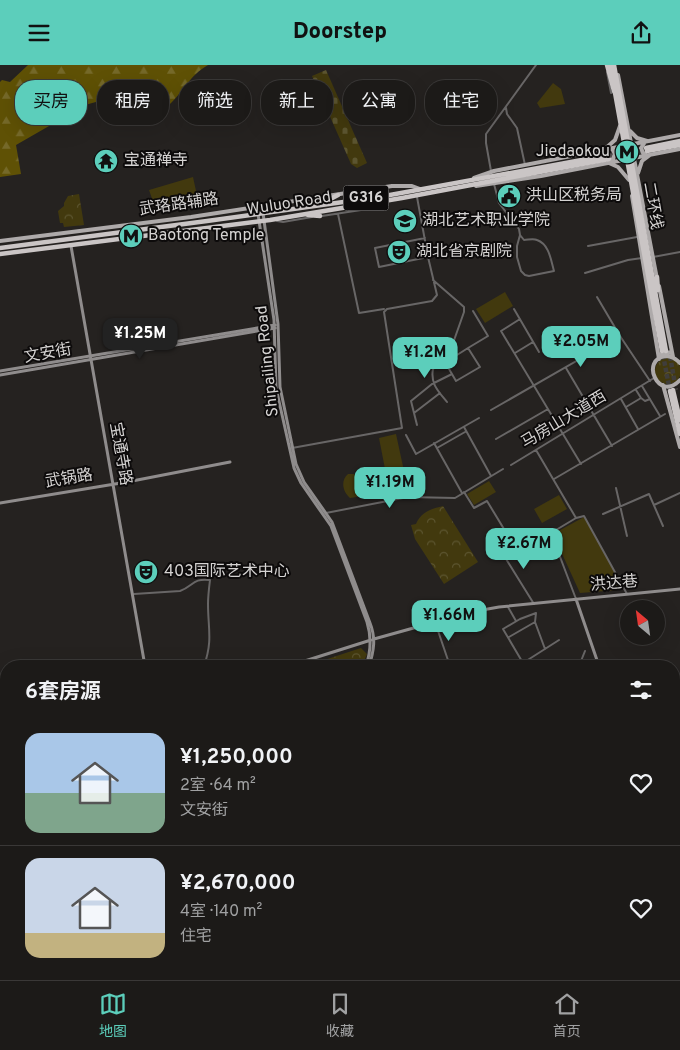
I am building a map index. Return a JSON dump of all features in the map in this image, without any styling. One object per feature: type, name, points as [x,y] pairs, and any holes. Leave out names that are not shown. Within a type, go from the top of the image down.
[{"type":"highway","points":[[610,65],[611,83],[614,92]]},
{"type":"highway","name":"二环线","points":[[610,65],[664,353]]},
{"type":"highway","points":[[647,151],[680,143]]},
{"type":"highway","name":"Wuluo Road","points":[[0,248],[260,214],[609,157]]},
{"type":"highway","name":"Wuluo Road","points":[[0,254],[262,221],[389,201],[609,157]]},
{"type":"highway","points":[[318,205],[338,195]]},
{"type":"highway","points":[[302,214],[320,216]]},
{"type":"highway","name":"二环线","points":[[642,231],[643,259],[664,353]]},
{"type":"highway","points":[[657,277],[664,353]]},
{"type":"highway","points":[[672,387],[680,409]]},
{"type":"highway","points":[[672,387],[680,420]]},
{"type":"highway","points":[[672,387],[680,434]]},
{"type":"main road","points":[[610,65],[643,259]]},
{"type":"main road","points":[[610,65],[628,129],[657,277]]},
{"type":"main road","points":[[469,180],[491,172],[604,150],[615,140],[620,126]]},
{"type":"main road","points":[[628,129],[636,137],[647,141]]},
{"type":"main road","points":[[609,157],[624,146],[680,135]]},
{"type":"main road","points":[[647,141],[641,148],[643,153],[647,151],[653,154]]},
{"type":"main road","points":[[637,175],[641,163],[653,154],[680,149]]},
{"type":"main road","points":[[604,150],[629,180]]},
{"type":"main road","points":[[464,187],[494,184],[609,157],[634,158],[647,151]]},
{"type":"main road","name":"武珞路辅路","points":[[0,241],[182,218],[400,185],[420,189]]},
{"type":"main road","points":[[664,353],[666,357],[673,357]]},
{"type":"main road","points":[[664,353],[679,361]]},
{"type":"main road","points":[[664,353],[654,367],[653,379],[672,387],[668,407],[680,447]]},
{"type":"street","points":[[491,172],[486,134],[536,65]]},
{"type":"street","points":[[506,108],[506,114],[517,129],[524,165]]},
{"type":"street","points":[[494,184],[499,203],[514,221],[520,235],[524,240],[537,240],[546,247],[551,257],[554,271],[529,277],[524,275],[517,257],[520,235]]},
{"type":"street","points":[[338,213],[359,313],[434,300],[437,295],[417,196]]},
{"type":"street","points":[[270,219],[283,222],[374,208],[389,201]]},
{"type":"street","name":"Shipailing Road","points":[[260,214],[276,326],[276,387],[298,477],[325,513],[367,622],[372,640],[368,660]]},
{"type":"street","points":[[588,245],[638,237]]},
{"type":"street","points":[[425,238],[375,248],[379,267],[428,257]]},
{"type":"street","name":"宝通寺路","points":[[71,245],[144,660]]},
{"type":"street","points":[[653,257],[680,252]]},
{"type":"street","points":[[585,273],[628,260],[643,259]]},
{"type":"street","points":[[433,280],[464,307],[452,346],[457,355]]},
{"type":"street","points":[[597,297],[620,336],[653,379]]},
{"type":"street","points":[[291,448],[402,428],[384,314],[387,309]]},
{"type":"street","points":[[514,309],[539,352]]},
{"type":"street","points":[[447,402],[434,384],[432,377],[433,369],[488,337],[473,311]]},
{"type":"street","points":[[520,319],[501,331],[581,464]]},
{"type":"street","name":"文安街","points":[[0,371],[276,326]]},
{"type":"street","points":[[490,410],[620,336]]},
{"type":"street","points":[[515,353],[533,342]]},
{"type":"street","points":[[445,362],[456,381],[480,367],[468,348]]},
{"type":"street","name":"文安街","points":[[0,375],[91,357]]},
{"type":"street","points":[[566,367],[612,446]]},
{"type":"street","points":[[417,425],[411,401],[434,384],[452,374]]},
{"type":"street","name":"马房山大道西","points":[[511,465],[653,379]]},
{"type":"street","points":[[642,386],[660,417]]},
{"type":"street","points":[[636,390],[641,399]]},
{"type":"street","points":[[414,413],[440,393]]},
{"type":"street","points":[[621,399],[638,430]]},
{"type":"street","points":[[626,408],[641,399],[645,401],[650,399]]},
{"type":"street","points":[[496,439],[548,409]]},
{"type":"street","points":[[554,479],[664,414]]},
{"type":"street","points":[[406,435],[416,454],[479,418]]},
{"type":"street","points":[[464,427],[491,476]]},
{"type":"street","points":[[436,448],[466,431]]},
{"type":"street","points":[[434,443],[463,493],[474,508],[487,501],[510,539],[498,546],[534,604]]},
{"type":"street","points":[[536,450],[576,519]]},
{"type":"street","name":"武锅路","points":[[0,503],[113,485],[230,462]]},
{"type":"street","points":[[325,513],[408,497],[455,498],[503,469]]},
{"type":"street","points":[[616,488],[628,536]]},
{"type":"street","points":[[654,505],[680,493]]},
{"type":"street","points":[[602,514],[649,494],[663,527]]},
{"type":"street","points":[[597,660],[551,533],[584,516],[628,595]]},
{"type":"street","points":[[132,595],[180,591],[196,580],[210,580],[208,604],[210,632],[209,652],[206,660]]},
{"type":"street","name":"洪达巷","points":[[308,660],[471,612],[680,589]]},
{"type":"street","points":[[508,607],[516,621]]},
{"type":"street","points":[[521,660],[503,629],[516,621],[536,613],[535,623],[546,649]]},
{"type":"street","points":[[435,622],[448,660]]},
{"type":"street","points":[[508,638],[535,623]]},
{"type":"street","points":[[528,660],[559,640]]},
{"type":"street","points":[[581,660],[585,651]]},
{"type":"green space","points":[[28,65],[208,65],[190,80],[179,80],[179,93],[169,104],[169,80],[97,80],[97,102],[87,104],[87,80],[15,80],[15,125],[51,125],[16,145],[21,174],[0,177],[0,82],[2,80],[10,82]]},
{"type":"green space","points":[[326,70],[330,80],[314,80],[312,76]]},
{"type":"green space","points":[[553,83],[561,89],[565,104],[540,108],[537,103]]},
{"type":"green space","points":[[333,86],[343,109],[343,125],[350,125],[367,163],[357,168],[351,164],[333,123]]},
{"type":"green space","points":[[193,177],[198,200],[155,207],[149,190]]},
{"type":"green space","points":[[79,194],[84,225],[64,227],[63,223],[60,223],[58,211],[64,206],[68,196]]},
{"type":"green space","points":[[505,292],[513,306],[485,323],[476,309]]},
{"type":"green space","points":[[668,358],[677,362],[681,371],[677,380],[668,384],[659,380],[655,371],[659,362]]},
{"type":"green space","points":[[396,434],[404,471],[386,474],[379,438]]},
{"type":"green space","points":[[348,474],[354,474],[358,478],[361,492],[357,497],[350,498],[344,490],[343,483]]},
{"type":"green space","points":[[489,481],[496,492],[474,505],[467,494]]},
{"type":"green space","points":[[559,495],[567,509],[542,523],[534,509]]},
{"type":"green space","points":[[443,506],[478,562],[444,584],[415,539],[411,525],[416,524],[427,512]]},
{"type":"green space","points":[[584,517],[623,587],[618,590],[580,593],[553,534]]},
{"type":"green space","points":[[361,648],[367,654],[364,660],[324,660]]},
{"type":"tunnel","points":[[609,155],[645,148]]},
{"type":"tunnel","points":[[611,158],[645,151]]},
{"type":"tunnel","points":[[669,350],[676,390]]},
{"type":"tunnel","points":[[663,355],[670,391]]},
{"type":"place","name":"Jiedaokou","points":[[627,152]]},
{"type":"place","name":"宝通禅寺","points":[[106,161]]},
{"type":"place","name":"洪山区税务局","points":[[509,196]]},
{"type":"place","name":"湖北艺术职业学院","points":[[405,221]]},
{"type":"place","name":"Baotong Temple","points":[[131,236]]},
{"type":"place","name":"湖北省京剧院","points":[[399,252]]},
{"type":"place","name":"403国际艺术中心","points":[[146,572]]}]
